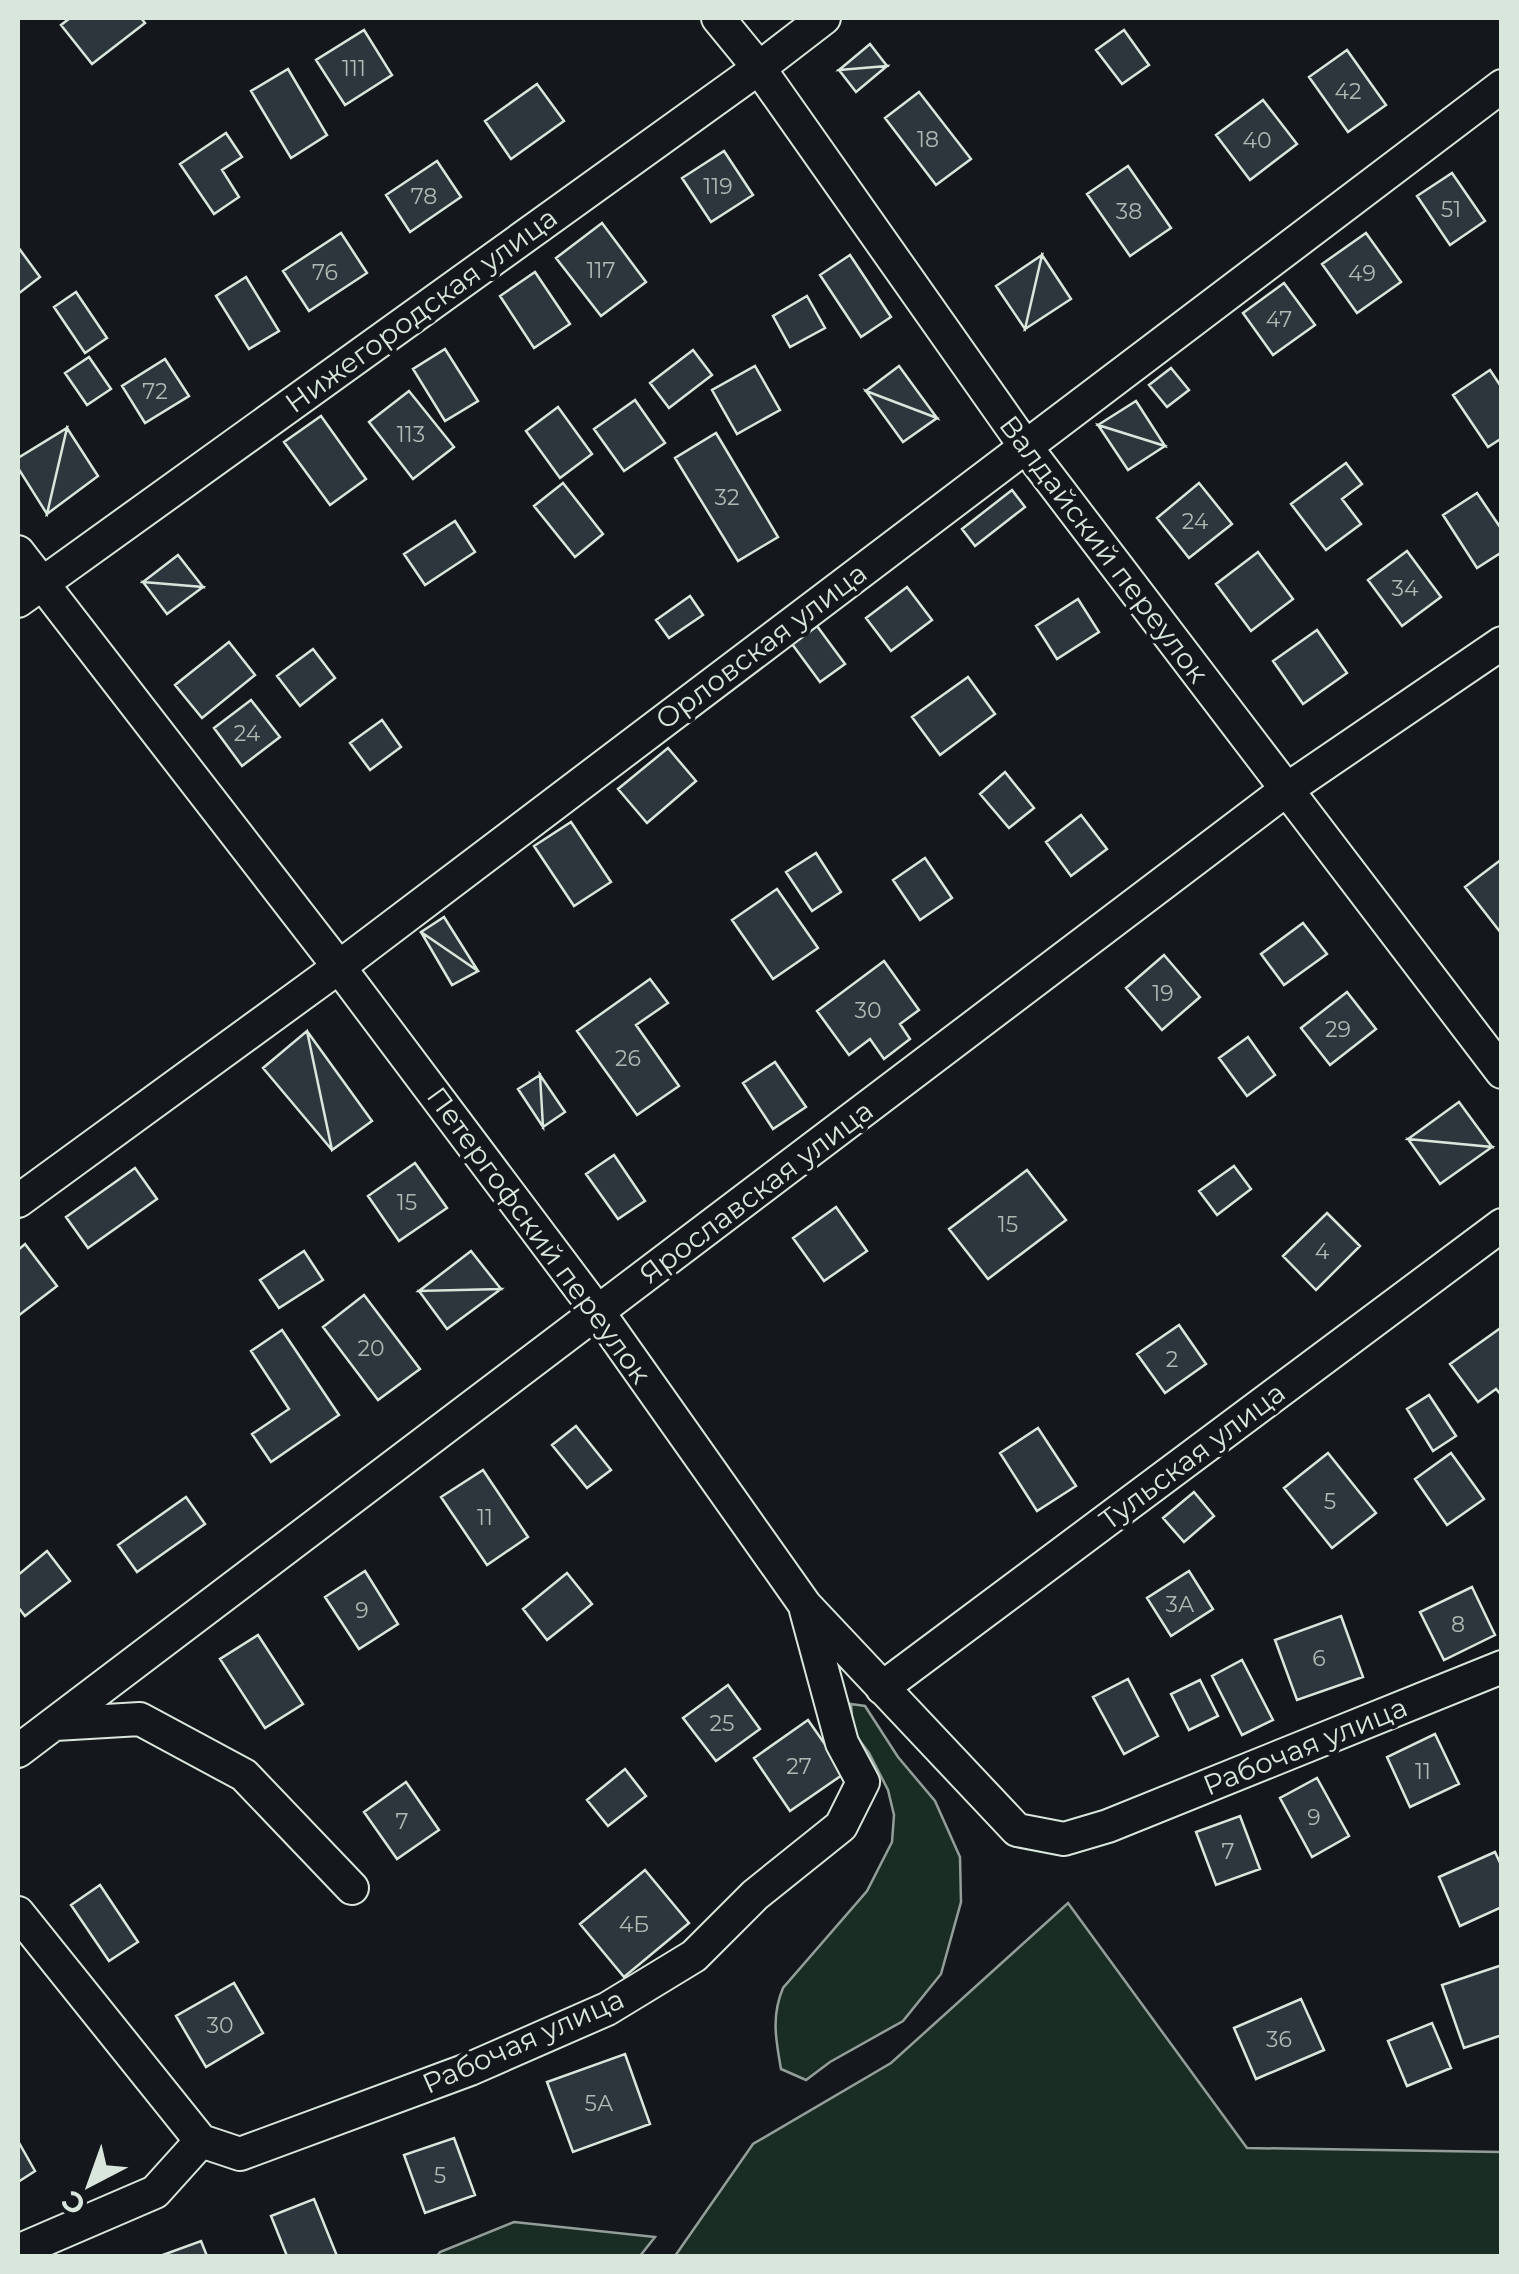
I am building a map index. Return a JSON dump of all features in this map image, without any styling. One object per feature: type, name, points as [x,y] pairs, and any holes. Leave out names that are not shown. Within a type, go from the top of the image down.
[{"type":"street","name":"Валдайский переулок","points":[[718,18],[759,68],[1025,446],[1502,1072]]},
{"type":"street","name":"Нижегородская улица","points":[[29,593],[824,18]]},
{"type":"street","name":"Орловская улица","points":[[18,1201],[339,967],[1502,86]]},
{"type":"street","name":"Петергофский переулок","points":[[18,552],[29,593],[339,967],[598,1312],[805,1605],[1017,1830],[1064,1839],[1108,1826]]},
{"type":"street","name":"Ярославская улица","points":[[18,1751],[1286,790],[1502,642]]},
{"type":"street","name":"Тульская улица","points":[[882,1688],[1502,1225]]},
{"type":"street","name":"Рабочая улица","points":[[201,2141],[240,2154],[470,2069],[607,2009],[694,1956],[755,1895],[841,1826],[863,1782],[842,1743],[805,1605]]},
{"type":"street","name":"Рабочая улица","points":[[1108,1826],[1502,1666]]},
{"type":"street","points":[[55,1724],[140,1718],[244,1776],[352,1888]]},
{"type":"street","points":[[18,1914],[201,2141],[155,2192],[18,2251]]},
{"type":"green space","points":[[851,1704],[865,1706],[898,1757],[935,1801],[960,1857],[961,1902],[941,1974],[903,2021],[806,2080],[781,2069],[776,2038],[779,1998],[783,1988],[867,1891],[892,1842],[894,1815],[888,1790],[853,1732]]},
{"type":"green space","points":[[1068,1903],[1247,2148],[1501,2152],[1501,2256],[675,2256],[753,2144],[891,2063]]},
{"type":"green space","points":[[514,2222],[655,2237],[640,2256],[437,2256]]},
{"type":"building","points":[[70,18],[141,18],[145,23],[92,64],[61,25]]},
{"type":"building","points":[[364,30],[392,75],[345,105],[316,60]]},
{"type":"building","points":[[1124,30],[1149,65],[1122,84],[1096,50]]},
{"type":"building","points":[[870,44],[887,66],[839,70]]},
{"type":"building","points":[[1347,50],[1386,105],[1348,132],[1309,77]]},
{"type":"building","points":[[887,66],[856,92],[839,70]]},
{"type":"building","points":[[288,69],[327,135],[291,158],[251,91]]},
{"type":"building","points":[[537,84],[564,121],[511,159],[485,121]]},
{"type":"building","points":[[919,92],[971,159],[936,185],[885,118]]},
{"type":"building","points":[[1263,100],[1297,144],[1250,180],[1216,135]]},
{"type":"building","points":[[226,133],[242,157],[222,170],[239,197],[214,214],[180,164]]},
{"type":"building","points":[[724,151],[753,195],[711,222],[682,178]]},
{"type":"building","points":[[437,161],[461,197],[410,232],[386,195]]},
{"type":"building","points":[[1128,166],[1171,228],[1130,256],[1087,194]]},
{"type":"building","points":[[1452,173],[1485,221],[1450,245],[1417,196]]},
{"type":"building","points":[[602,223],[646,282],[601,316],[556,258]]},
{"type":"building","points":[[341,233],[367,273],[309,311],[283,271]]},
{"type":"building","points":[[1366,233],[1401,282],[1357,313],[1322,264]]},
{"type":"building","points":[[18,247],[40,277],[18,294]]},
{"type":"building","points":[[850,255],[891,317],[861,337],[820,275]]},
{"type":"building","points":[[1042,255],[1025,329],[996,286]]},
{"type":"building","points":[[1042,255],[1071,299],[1025,329]]},
{"type":"building","points":[[535,272],[570,324],[534,348],[500,296]]},
{"type":"building","points":[[246,277],[279,331],[249,349],[216,296]]},
{"type":"building","points":[[1284,283],[1315,325],[1273,355],[1243,313]]},
{"type":"building","points":[[76,292],[107,338],[85,353],[54,307]]},
{"type":"building","points":[[807,296],[825,328],[790,347],[773,316]]},
{"type":"building","points":[[445,349],[478,401],[445,421],[413,369]]},
{"type":"building","points":[[693,350],[712,375],[669,408],[650,383]]},
{"type":"building","points":[[89,357],[111,389],[87,405],[65,373]]},
{"type":"building","points":[[165,359],[189,396],[145,423],[122,386]]},
{"type":"building","points":[[755,366],[780,410],[737,434],[712,390]]},
{"type":"building","points":[[899,366],[937,418],[866,391]]},
{"type":"building","points":[[1171,368],[1189,390],[1167,407],[1149,385]]},
{"type":"building","points":[[1490,370],[1502,388],[1502,438],[1488,447],[1453,395]]},
{"type":"building","points":[[409,391],[454,447],[413,479],[369,422]]},
{"type":"building","points":[[866,391],[937,418],[903,442]]},
{"type":"building","points":[[635,400],[665,443],[624,471],[594,429]]},
{"type":"building","points":[[1136,401],[1165,446],[1098,425]]},
{"type":"building","points":[[558,407],[592,454],[560,478],[526,431]]},
{"type":"building","points":[[321,416],[366,479],[330,505],[284,442]]},
{"type":"building","points":[[1098,425],[1165,446],[1128,470]]},
{"type":"building","points":[[67,428],[98,476],[47,514]]},
{"type":"building","points":[[67,428],[47,514],[18,468],[18,458]]},
{"type":"building","points":[[716,433],[778,537],[738,561],[675,458]]},
{"type":"building","points":[[1346,463],[1362,484],[1342,499],[1361,524],[1326,550],[1291,504]]},
{"type":"building","points":[[563,483],[603,534],[575,557],[534,506]]},
{"type":"building","points":[[1199,483],[1232,524],[1189,558],[1157,518]]},
{"type":"building","points":[[1012,490],[1025,507],[975,546],[962,529]]},
{"type":"building","points":[[1477,493],[1502,530],[1502,552],[1477,568],[1443,515]]},
{"type":"building","points":[[455,521],[475,552],[425,585],[404,554]]},
{"type":"building","points":[[1407,551],[1441,597],[1402,626],[1368,580]]},
{"type":"building","points":[[1258,552],[1293,599],[1251,631],[1216,584]]},
{"type":"building","points":[[178,555],[203,587],[143,582]]},
{"type":"building","points":[[143,582],[203,587],[167,614]]},
{"type":"building","points":[[907,587],[932,620],[891,651],[866,618]]},
{"type":"building","points":[[690,596],[703,615],[669,638],[656,620]]},
{"type":"building","points":[[1078,599],[1099,632],[1057,659],[1036,626]]},
{"type":"building","points":[[817,626],[845,664],[820,682],[792,644]]},
{"type":"building","points":[[1317,630],[1347,673],[1303,704],[1273,661]]},
{"type":"building","points":[[229,642],[255,675],[202,718],[175,685]]},
{"type":"building","points":[[313,649],[335,678],[300,706],[277,676]]},
{"type":"building","points":[[968,677],[995,714],[940,755],[912,717]]},
{"type":"building","points":[[251,700],[280,737],[242,766],[214,728]]},
{"type":"building","points":[[382,720],[401,747],[370,770],[350,743]]},
{"type":"building","points":[[668,748],[696,781],[647,823],[618,789]]},
{"type":"building","points":[[1005,772],[1034,808],[1009,828],[980,794]]},
{"type":"building","points":[[1081,815],[1107,849],[1071,876],[1046,842]]},
{"type":"building","points":[[571,822],[611,882],[574,906],[534,846]]},
{"type":"building","points":[[816,853],[841,892],[812,911],[786,872]]},
{"type":"building","points":[[925,858],[952,898],[920,920],[893,880]]},
{"type":"building","points":[[1502,859],[1502,933],[1501,933],[1465,887]]},
{"type":"building","points":[[777,889],[818,948],[773,979],[732,920]]},
{"type":"building","points":[[444,917],[478,971],[421,932]]},
{"type":"building","points":[[1303,923],[1327,954],[1284,985],[1261,954]]},
{"type":"building","points":[[421,932],[478,971],[452,985]]},
{"type":"building","points":[[1164,955],[1200,997],[1162,1030],[1126,988]]},
{"type":"building","points":[[884,961],[919,1010],[900,1024],[910,1039],[884,1059],[870,1039],[849,1055],[817,1011]]},
{"type":"building","points":[[650,979],[668,1003],[636,1025],[679,1086],[637,1115],[577,1031]]},
{"type":"building","points":[[1347,992],[1376,1029],[1330,1065],[1301,1028]]},
{"type":"building","points":[[307,1031],[372,1121],[332,1150]]},
{"type":"building","points":[[307,1031],[332,1150],[263,1068]]},
{"type":"building","points":[[1248,1037],[1275,1075],[1247,1096],[1219,1058]]},
{"type":"building","points":[[775,1062],[806,1107],[773,1129],[743,1083]]},
{"type":"building","points":[[540,1075],[565,1112],[543,1127]]},
{"type":"building","points":[[540,1075],[543,1127],[518,1089]]},
{"type":"building","points":[[1459,1102],[1492,1147],[1408,1139]]},
{"type":"building","points":[[1408,1139],[1492,1147],[1440,1184]]},
{"type":"building","points":[[614,1155],[645,1201],[618,1219],[586,1174]]},
{"type":"building","points":[[415,1163],[447,1208],[399,1241],[368,1196]]},
{"type":"building","points":[[1234,1166],[1251,1189],[1217,1215],[1199,1191]]},
{"type":"building","points":[[135,1168],[157,1199],[88,1248],[66,1217]]},
{"type":"building","points":[[1027,1170],[1066,1220],[988,1279],[949,1229]]},
{"type":"building","points":[[836,1207],[867,1251],[824,1281],[793,1238]]},
{"type":"building","points":[[1327,1213],[1360,1246],[1316,1290],[1283,1256]]},
{"type":"building","points":[[25,1244],[57,1286],[18,1316],[18,1250]]},
{"type":"building","points":[[304,1251],[323,1280],[279,1308],[260,1280]]},
{"type":"building","points":[[471,1251],[501,1289],[419,1291]]},
{"type":"building","points":[[501,1289],[447,1329],[419,1291]]},
{"type":"building","points":[[364,1295],[420,1369],[378,1400],[323,1327]]},
{"type":"building","points":[[1179,1325],[1206,1364],[1165,1393],[1137,1354]]},
{"type":"building","points":[[1502,1327],[1502,1396],[1496,1389],[1478,1402],[1450,1364]]},
{"type":"building","points":[[282,1330],[339,1415],[271,1462],[252,1434],[289,1409],[251,1351]]},
{"type":"building","points":[[1429,1395],[1456,1436],[1433,1451],[1407,1409]]},
{"type":"building","points":[[576,1426],[611,1470],[587,1488],[552,1445]]},
{"type":"building","points":[[1038,1428],[1076,1486],[1037,1511],[1000,1453]]},
{"type":"building","points":[[1328,1453],[1376,1513],[1332,1548],[1284,1488]]},
{"type":"building","points":[[1451,1453],[1484,1499],[1447,1525],[1415,1479]]},
{"type":"building","points":[[483,1470],[528,1537],[487,1565],[441,1497]]},
{"type":"building","points":[[1194,1492],[1214,1516],[1184,1542],[1163,1518]]},
{"type":"building","points":[[186,1497],[205,1524],[137,1572],[118,1545]]},
{"type":"building","points":[[47,1551],[70,1581],[25,1616],[18,1607],[18,1575]]},
{"type":"building","points":[[365,1571],[398,1624],[359,1649],[325,1597]]},
{"type":"building","points":[[1189,1571],[1213,1609],[1171,1636],[1147,1598]]},
{"type":"building","points":[[567,1573],[592,1604],[547,1640],[523,1609]]},
{"type":"building","points":[[1472,1587],[1495,1635],[1444,1660],[1420,1612]]},
{"type":"building","points":[[1341,1616],[1363,1677],[1297,1700],[1275,1640]]},
{"type":"building","points":[[258,1635],[303,1704],[265,1728],[220,1659]]},
{"type":"building","points":[[1242,1660],[1273,1720],[1242,1735],[1212,1676]]},
{"type":"building","points":[[1128,1679],[1158,1736],[1124,1754],[1093,1697]]},
{"type":"building","points":[[1200,1680],[1218,1716],[1189,1730],[1171,1694]]},
{"type":"building","points":[[728,1685],[760,1729],[716,1761],[683,1718]]},
{"type":"building","points":[[808,1720],[845,1773],[790,1811],[754,1758]]},
{"type":"building","points":[[1435,1734],[1459,1784],[1410,1807],[1387,1757]]},
{"type":"building","points":[[625,1769],[646,1796],[608,1826],[587,1800]]},
{"type":"building","points":[[1317,1778],[1349,1836],[1312,1857],[1280,1798]]},
{"type":"building","points":[[406,1782],[439,1830],[397,1859],[364,1812]]},
{"type":"building","points":[[1240,1816],[1260,1869],[1216,1885],[1196,1832]]},
{"type":"building","points":[[1495,1852],[1502,1867],[1502,1907],[1460,1926],[1439,1877]]},
{"type":"building","points":[[645,1870],[689,1923],[624,1977],[580,1924]]},
{"type":"building","points":[[100,1885],[138,1942],[109,1961],[71,1905]]},
{"type":"building","points":[[1502,1965],[1502,2035],[1464,2048],[1442,1985]]},
{"type":"building","points":[[234,1983],[263,2033],[206,2067],[176,2016]]},
{"type":"building","points":[[1301,1999],[1324,2050],[1256,2079],[1234,2028]]},
{"type":"building","points":[[1432,2023],[1451,2068],[1407,2086],[1388,2041]]},
{"type":"building","points":[[625,2054],[650,2124],[573,2152],[547,2082]]},
{"type":"building","points":[[454,2138],[475,2195],[425,2213],[404,2155]]},
{"type":"building","points":[[18,2141],[35,2171],[18,2182]]},
{"type":"building","points":[[314,2199],[337,2256],[287,2256],[271,2216]]},
{"type":"building","points":[[201,2241],[207,2256],[160,2256]]}]
